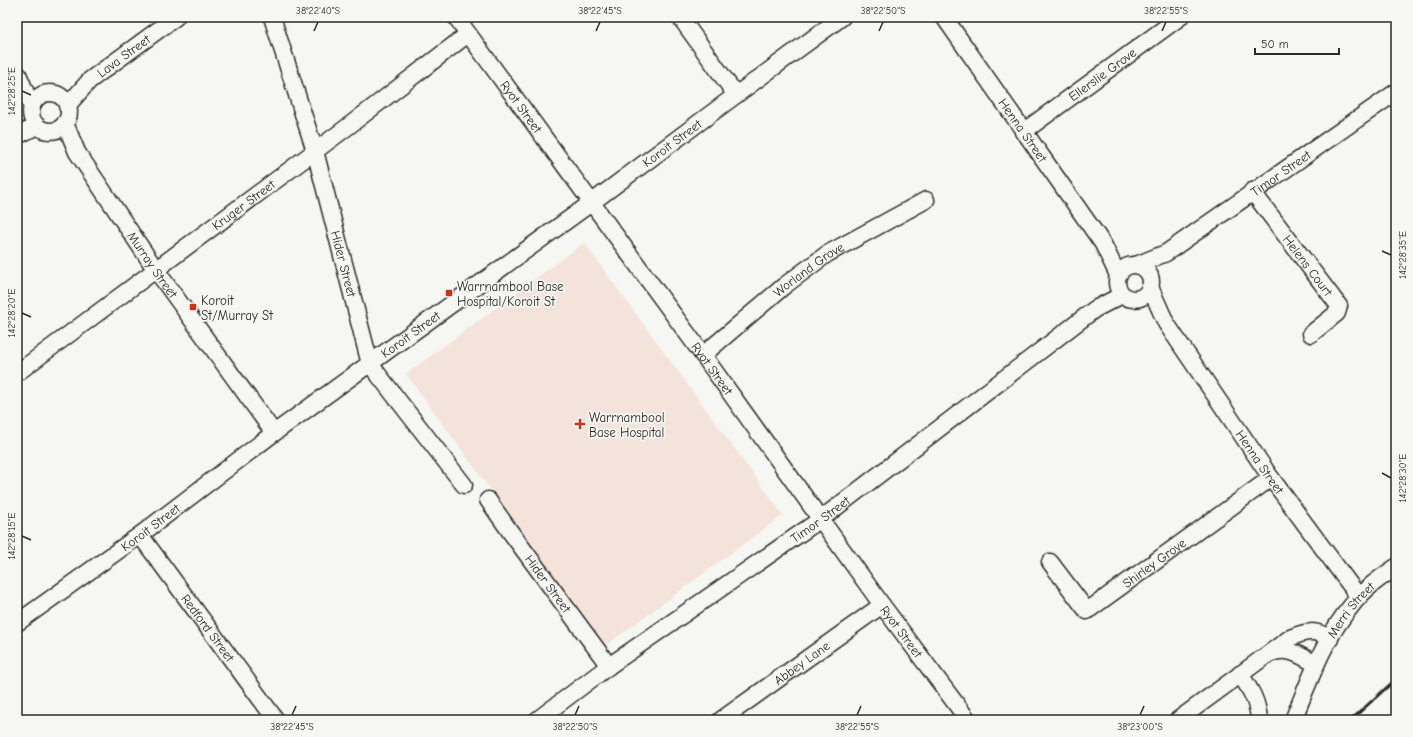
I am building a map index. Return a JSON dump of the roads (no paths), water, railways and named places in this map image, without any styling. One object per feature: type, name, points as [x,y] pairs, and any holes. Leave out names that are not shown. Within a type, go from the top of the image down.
[{"type":"street","name":"Lava Street","points":[[67,106],[90,80],[176,17]]},
{"type":"street","name":"Hider Street","points":[[272,17],[315,151],[370,364],[464,485]]},
{"type":"street","name":"Ryot Street","points":[[456,17],[529,115],[591,204],[703,355],[882,605],[968,720]]},
{"type":"street","points":[[680,17],[736,95]]},
{"type":"street","name":"Koroit Street","points":[[17,623],[140,535],[274,433],[591,204],[842,17]]},
{"type":"street","name":"Henna Street","points":[[944,17],[1103,244],[1126,280],[1166,323],[1271,478],[1359,597]]},
{"type":"street","name":"Ellerslie Grove","points":[[1024,132],[1180,17]]},
{"type":"street","name":"Kruger Street","points":[[17,373],[346,128],[468,34]]},
{"type":"street","points":[[18,73],[49,95],[60,97],[67,106],[68,112],[59,127],[47,131],[33,117],[18,73]]},
{"type":"street","name":"Lava Street","points":[[49,95],[90,80]]},
{"type":"street","name":"Timor Street","points":[[538,720],[609,666],[821,519],[1095,309],[1126,280],[1396,92]]},
{"type":"street","points":[[17,136],[33,117],[34,102],[49,95]]},
{"type":"street","points":[[17,131],[33,117]]},
{"type":"street","name":"Murray Street","points":[[59,127],[156,270],[274,433]]},
{"type":"street","name":"Helens Court","points":[[1252,192],[1339,306],[1338,312],[1311,334]]},
{"type":"street","name":"Worland Grove","points":[[703,355],[784,286],[827,254],[926,200]]},
{"type":"street","name":"Timor Street","points":[[1126,280],[1139,298],[1146,294],[1150,281],[1166,253]]},
{"type":"street","points":[[1126,280],[1144,268],[1150,281]]},
{"type":"street","name":"Henna Street","points":[[1150,281],[1166,323]]},
{"type":"street","name":"Shirley Grove","points":[[1050,562],[1087,611],[1271,478]]},
{"type":"street","name":"Hider Street","points":[[488,500],[609,666]]},
{"type":"street","name":"Redford Street","points":[[140,535],[276,720]]},
{"type":"street","name":"Merri Street","points":[[1293,720],[1316,664],[1339,622],[1359,597],[1373,583],[1396,567]]},
{"type":"street","name":"Abbey Lane","points":[[722,720],[882,605]]},
{"type":"street","points":[[1178,720],[1287,640],[1298,634],[1317,632],[1330,639]]},
{"type":"street","points":[[1265,656],[1273,652],[1284,650],[1296,653],[1316,664]]},
{"type":"street","points":[[1240,674],[1253,694],[1259,711],[1259,720]]},
{"type":"railway","points":[[1351,720],[1396,679]]},
{"type":"place","name":"Warrnambool Base Hospital/Koroit St","points":[[449,293]]},
{"type":"place","name":"Koroit St/Murray St","points":[[193,307]]},
{"type":"place","name":"Warrnambool Base Hospital","points":[[580,424]]}]
